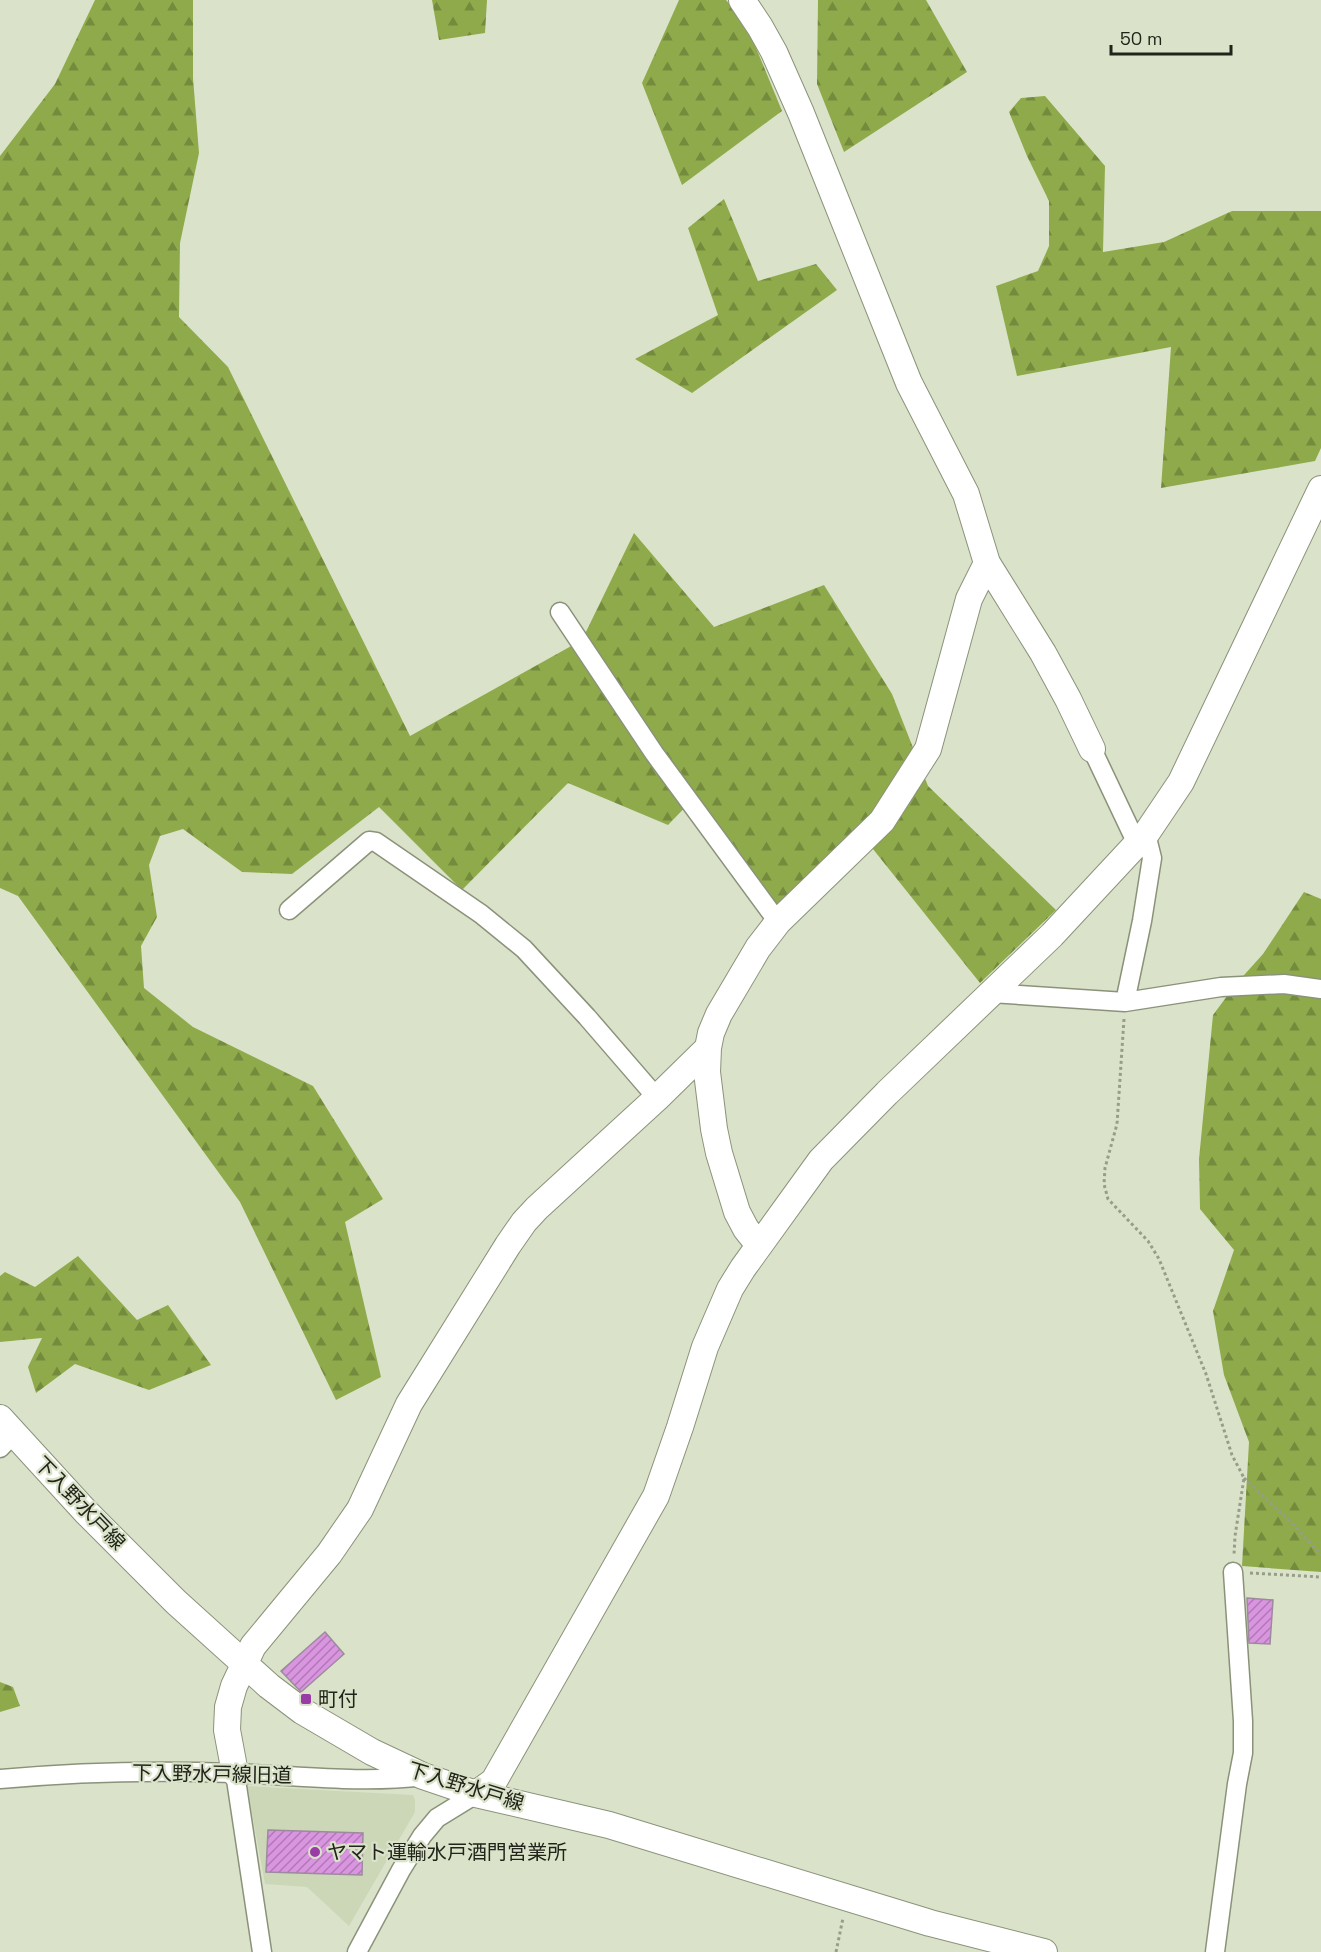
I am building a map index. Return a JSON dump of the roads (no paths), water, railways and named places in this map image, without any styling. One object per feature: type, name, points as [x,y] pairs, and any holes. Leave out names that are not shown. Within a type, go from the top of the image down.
[{"type":"street","points":[[742,0],[774,52],[796,102],[909,383],[966,494],[987,563],[1043,653],[1092,750],[1152,858],[1125,1002]]},
{"type":"street","points":[[357,1952],[422,1836],[437,1818],[494,1781],[656,1496],[705,1347],[730,1288],[758,1244],[820,1160],[1052,935],[1141,839],[1181,782],[1321,489]]},
{"type":"street","points":[[758,1244],[746,1229],[737,1212],[719,1153],[709,1089],[708,1048],[719,1014],[758,948],[778,922],[882,821],[928,749],[969,599],[987,563]]},
{"type":"street","points":[[560,612],[654,753],[778,922]]},
{"type":"street","points":[[289,910],[369,841],[376,842],[482,914],[524,949],[657,1098]]},
{"type":"street","points":[[991,993],[1125,1002],[1221,987],[1284,984],[1321,988]]},
{"type":"street","points":[[262,1952],[227,1730],[228,1707],[234,1686],[252,1646],[329,1554],[360,1509],[409,1404],[524,1222],[708,1048]]},
{"type":"street","name":"下入野水戸線","points":[[5,1433],[176,1602],[269,1686],[302,1711],[372,1752],[423,1776],[476,1794],[609,1825],[847,1899],[1044,1952]]},
{"type":"street","points":[[1215,1952],[1237,1784],[1244,1753],[1233,1572]]},
{"type":"street","name":"下入野水戸線旧道","points":[[0,1779],[106,1772],[235,1773],[379,1780],[423,1776]]},
{"type":"place","name":"町付","points":[[306,1699]]},
{"type":"place","name":"ヤマト運輸水戸酒門営業所","points":[[315,1852]]}]
